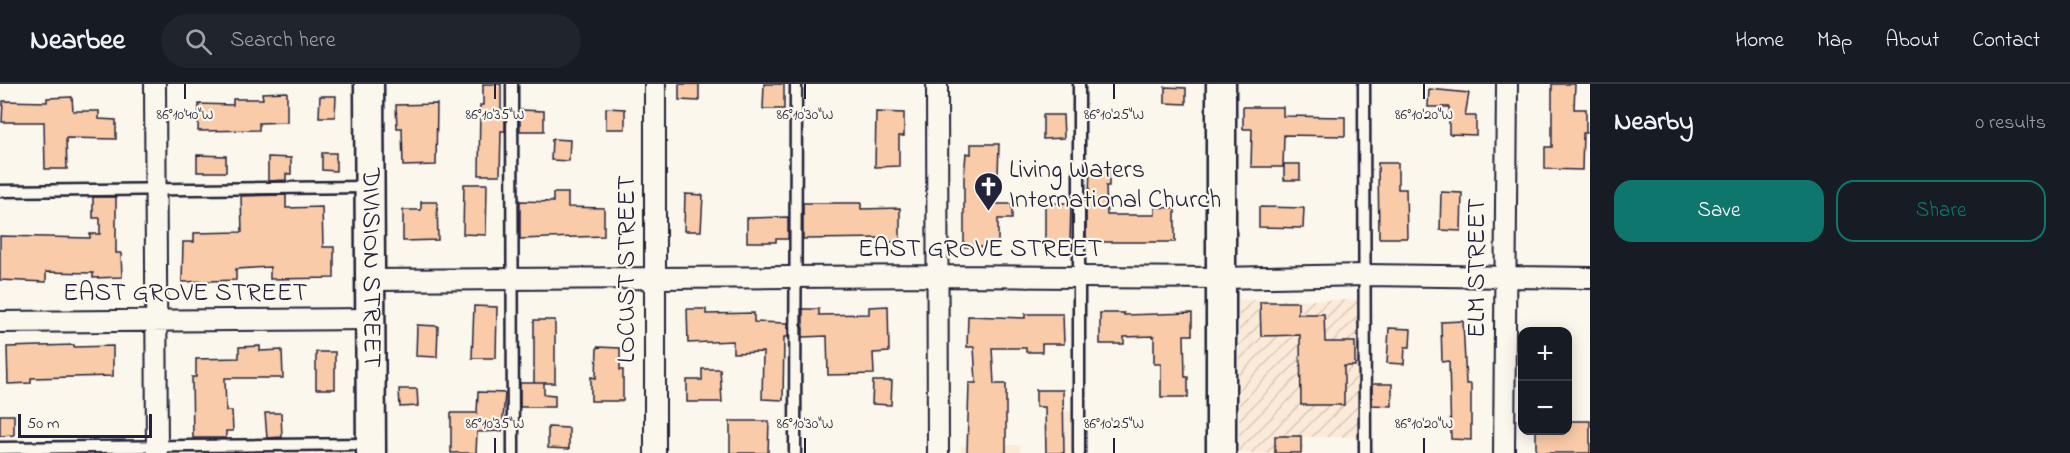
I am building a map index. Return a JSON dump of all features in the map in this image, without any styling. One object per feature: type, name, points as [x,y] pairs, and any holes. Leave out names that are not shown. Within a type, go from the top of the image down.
[{"type":"street","points":[[155,84],[157,449]]},
{"type":"street","name":"DIVISION STREET","points":[[369,84],[371,448]]},
{"type":"street","name":"LOCUST STREET","points":[[655,84],[655,453]]},
{"type":"street","points":[[937,84],[938,453]]},
{"type":"street","points":[[1221,84],[1221,453]]},
{"type":"street","name":"ELM STREET","points":[[1504,453],[1507,84]]},
{"type":"street","name":"EAST GROVE STREET","points":[[370,280],[655,280],[937,276],[1221,278],[1365,275],[1590,278]]},
{"type":"street","name":"EAST GROVE STREET","points":[[0,322],[370,320]]},
{"type":"lane","points":[[512,84],[513,453]]},
{"type":"lane","points":[[795,453],[796,84]]},
{"type":"lane","points":[[1079,84],[1079,453]]},
{"type":"lane","points":[[1364,84],[1365,453]]},
{"type":"lane","points":[[0,191],[369,187]]},
{"type":"lane","points":[[0,448],[371,448]]},
{"type":"shaded area","points":[[1239,300],[1360,300],[1359,437],[1303,437],[1303,453],[1239,453]]},
{"type":"shaded area","points":[[1045,411],[1073,411],[1073,453],[1045,453]]},
{"type":"shaded area","points":[[1020,445],[1020,453],[961,453],[961,446]]},
{"type":"shaded area","points":[[296,447],[346,447],[346,453],[296,453]]},
{"type":"building","points":[[483,84],[501,84],[501,110],[505,110],[505,131],[501,131],[500,175],[479,175],[480,105],[483,105]]},
{"type":"building","points":[[679,84],[699,84],[699,101],[679,100]]},
{"type":"building","points":[[764,84],[784,84],[784,109],[763,109]]},
{"type":"building","points":[[1552,84],[1575,84],[1574,109],[1586,109],[1582,170],[1545,169],[1545,147],[1552,147]]},
{"type":"building","points":[[1165,87],[1186,88],[1186,104],[1165,103]]},
{"type":"building","points":[[1429,89],[1469,93],[1465,116],[1476,116],[1476,135],[1449,134],[1449,107],[1428,107]]},
{"type":"building","points":[[287,92],[287,122],[259,123],[259,130],[198,131],[199,104],[233,105],[233,99],[263,99],[262,93]]},
{"type":"building","points":[[320,96],[336,96],[335,117],[319,117]]},
{"type":"building","points":[[72,97],[73,111],[99,111],[99,119],[116,120],[116,139],[66,138],[67,169],[45,169],[44,122],[2,122],[3,101],[47,102],[47,98]]},
{"type":"building","points":[[437,104],[436,165],[403,166],[402,128],[397,128],[396,105]]},
{"type":"building","points":[[1243,107],[1283,107],[1283,116],[1345,117],[1345,136],[1284,135],[1283,167],[1251,167],[1252,129],[1243,129]]},
{"type":"building","points":[[606,108],[625,109],[625,129],[606,129]]},
{"type":"building","points":[[520,110],[544,111],[544,131],[520,131]]},
{"type":"building","points":[[876,112],[904,113],[904,136],[899,136],[899,166],[875,167]]},
{"type":"building","points":[[1043,115],[1063,115],[1064,138],[1043,139]]},
{"type":"building","points":[[552,139],[570,140],[569,161],[551,160]]},
{"type":"building","name":"Living Waters International Church","points":[[971,144],[999,144],[997,204],[1012,204],[1012,219],[998,219],[998,247],[964,247],[964,178],[966,153],[971,154]]},
{"type":"building","points":[[322,153],[336,153],[336,171],[322,170]]},
{"type":"building","points":[[197,155],[226,156],[226,172],[197,172]]},
{"type":"building","points":[[268,157],[291,158],[291,174],[286,174],[286,180],[268,181]]},
{"type":"building","points":[[1378,163],[1398,163],[1398,189],[1406,189],[1407,238],[1379,238]]},
{"type":"building","points":[[1284,164],[1300,164],[1300,180],[1284,180]]},
{"type":"building","points":[[1090,168],[1109,168],[1109,186],[1106,186],[1107,215],[1155,215],[1155,207],[1175,208],[1175,242],[1086,242],[1086,197],[1089,196]]},
{"type":"building","points":[[464,184],[487,184],[486,235],[463,234]]},
{"type":"building","points":[[1441,192],[1462,193],[1461,231],[1440,230]]},
{"type":"building","points":[[553,193],[568,193],[568,207],[604,208],[604,236],[520,239],[520,201],[553,202]]},
{"type":"building","points":[[685,194],[703,195],[701,231],[684,231]]},
{"type":"building","points":[[286,195],[286,208],[322,207],[323,247],[334,247],[334,278],[270,279],[270,267],[236,269],[236,280],[182,282],[183,242],[194,242],[194,233],[242,232],[241,196]]},
{"type":"building","points":[[93,197],[116,197],[116,253],[121,253],[122,277],[93,278],[93,273],[46,272],[46,282],[0,280],[0,236],[90,238],[90,234],[100,234],[100,218],[93,218]]},
{"type":"building","points":[[421,202],[437,202],[438,240],[403,241],[403,210],[421,210]]},
{"type":"building","points":[[803,203],[861,203],[861,209],[900,208],[900,242],[886,242],[886,238],[803,239]]},
{"type":"building","points":[[1045,203],[1071,203],[1070,243],[1045,243]]},
{"type":"building","points":[[1259,207],[1304,208],[1303,228],[1259,227]]},
{"type":"building","points":[[788,217],[788,239],[776,239],[776,242],[747,242],[747,218]]},
{"type":"building","points":[[1260,302],[1298,302],[1298,314],[1324,314],[1325,342],[1355,342],[1355,366],[1344,366],[1344,405],[1301,405],[1300,335],[1261,336]]},
{"type":"building","points":[[474,306],[497,307],[496,358],[472,358]]},
{"type":"building","points":[[888,306],[889,352],[873,353],[874,374],[828,375],[827,336],[803,337],[803,309],[819,309],[819,315],[869,314],[869,307]]},
{"type":"building","points":[[687,309],[706,309],[706,314],[754,313],[754,322],[788,323],[788,337],[784,337],[783,400],[762,399],[763,352],[733,353],[733,341],[688,343]]},
{"type":"building","points":[[1100,313],[1124,313],[1124,315],[1192,313],[1192,335],[1184,335],[1188,397],[1161,397],[1161,364],[1154,364],[1154,336],[1124,337],[1124,344],[1100,344]]},
{"type":"building","points":[[1025,314],[1063,314],[1064,344],[1042,344],[1042,352],[1026,352],[1026,348],[992,348],[994,384],[1006,384],[1006,453],[967,453],[969,383],[976,383],[974,347],[967,347],[968,316],[1025,318]]},
{"type":"building","points":[[534,320],[555,320],[555,383],[534,383]]},
{"type":"building","points":[[1463,321],[1466,384],[1471,384],[1471,440],[1451,439],[1449,361],[1442,362],[1441,322]]},
{"type":"building","points":[[417,325],[438,326],[437,357],[416,356]]},
{"type":"building","points":[[1389,328],[1411,329],[1410,347],[1405,347],[1404,364],[1387,363]]},
{"type":"building","points":[[74,345],[74,347],[113,346],[113,376],[31,378],[31,383],[8,384],[7,347]]},
{"type":"building","points":[[260,346],[260,351],[282,350],[283,378],[225,378],[226,411],[232,411],[233,431],[226,431],[226,438],[193,438],[192,377],[196,377],[196,359],[239,358],[239,347]]},
{"type":"building","points":[[597,347],[620,348],[623,401],[591,401],[591,377],[596,378]]},
{"type":"building","points":[[316,352],[335,352],[335,389],[316,389]]},
{"type":"building","points":[[702,369],[720,369],[722,402],[687,402],[687,380],[702,380]]},
{"type":"building","points":[[873,381],[892,381],[891,405],[872,404]]},
{"type":"building","points":[[520,383],[544,383],[544,394],[555,395],[555,407],[520,407]]},
{"type":"building","points":[[1372,384],[1392,384],[1392,406],[1372,405]]},
{"type":"building","points":[[399,389],[417,389],[418,406],[400,407]]},
{"type":"building","points":[[1036,390],[1063,390],[1064,453],[1046,453],[1045,407],[1036,407]]},
{"type":"building","points":[[478,392],[505,393],[502,431],[477,432],[476,453],[451,453],[451,413],[477,413]]},
{"type":"building","points":[[265,413],[281,413],[282,437],[267,438]]},
{"type":"building","points":[[0,415],[14,415],[14,435],[0,436]]},
{"type":"building","points":[[730,421],[769,421],[768,453],[730,453]]},
{"type":"building","points":[[1572,421],[1590,421],[1590,453],[1536,453],[1536,435],[1572,435]]},
{"type":"building","points":[[548,427],[569,428],[569,449],[548,448]]},
{"type":"building","points":[[1275,436],[1301,436],[1301,453],[1275,453]]},
{"type":"place","name":"Living Waters International Church","points":[[988,212]]}]
